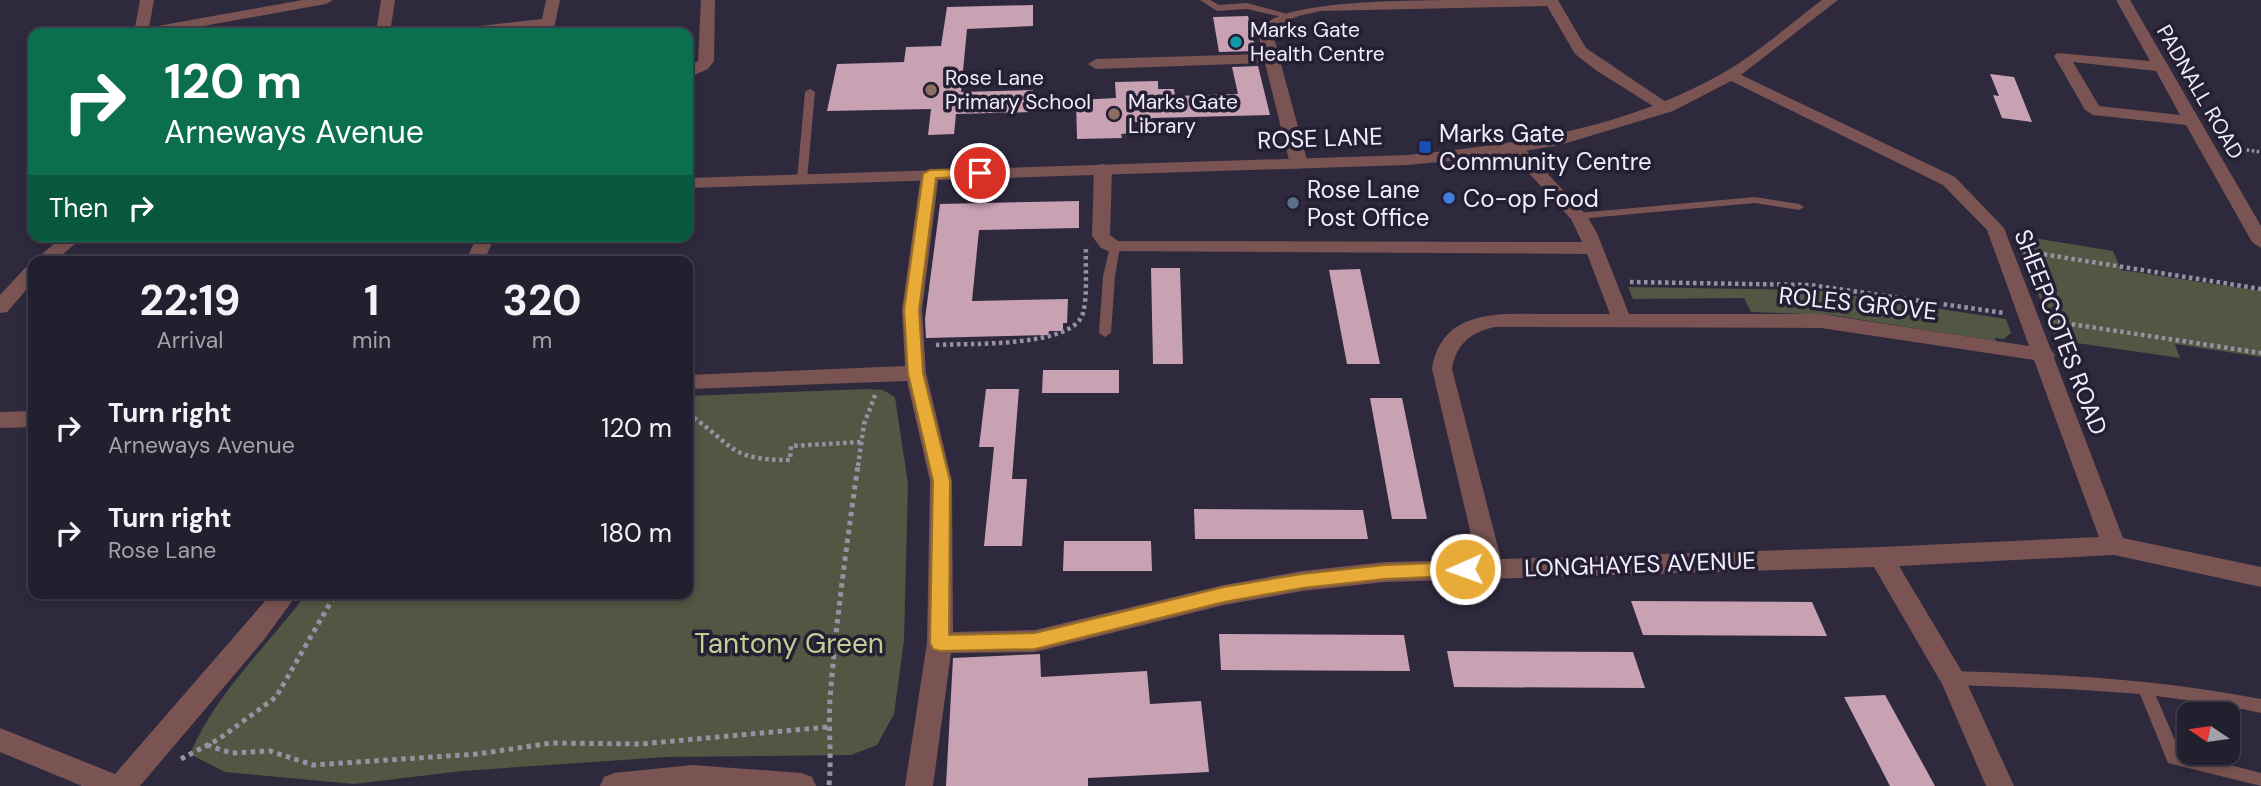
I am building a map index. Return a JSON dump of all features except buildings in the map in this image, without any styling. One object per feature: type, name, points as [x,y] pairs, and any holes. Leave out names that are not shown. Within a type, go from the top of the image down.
[{"type":"street","points":[[142,28],[147,0]]},
{"type":"street","points":[[169,28],[326,0]]},
{"type":"street","points":[[384,28],[388,0]]},
{"type":"street","points":[[547,28],[553,0]]},
{"type":"street","points":[[693,71],[703,66],[706,61],[708,0]]},
{"type":"street","name":"ROSE LANE","points":[[693,183],[1407,160],[1514,148],[1560,140],[1667,108],[1731,75],[1830,0]]},
{"type":"street","name":"PADNALL ROAD","points":[[2123,0],[2261,242]]},
{"type":"street","points":[[1299,164],[1267,42],[1269,28],[1287,15],[1320,7],[1552,1],[1580,51],[1601,68],[1667,108]]},
{"type":"street","points":[[2161,67],[2062,57],[2093,110],[2192,121]]},
{"type":"street","points":[[1096,64],[1270,58]]},
{"type":"street","name":"SHEEPCOTES ROAD","points":[[1731,75],[1949,181],[1995,228],[2045,355],[2114,546]]},
{"type":"street","points":[[1514,148],[1578,216],[1622,318]]},
{"type":"street","points":[[1103,169],[1101,236],[1115,247],[1594,248]]},
{"type":"street","points":[[919,786],[940,643],[942,481],[915,373],[912,310],[930,174]]},
{"type":"street","points":[[49,256],[67,242]]},
{"type":"street","points":[[0,307],[28,276]]},
{"type":"street","name":"ROLES GROVE","points":[[1491,568],[1444,380],[1443,357],[1448,345],[1469,326],[1495,320],[1622,318],[1821,321],[2045,355]]},
{"type":"street","points":[[693,382],[915,373]]},
{"type":"street","points":[[0,420],[28,419]]},
{"type":"street","name":"LONGHAYES AVENUE","points":[[940,643],[1035,641],[1224,595],[1302,581],[1385,572],[1881,557],[2114,546],[2261,577]]},
{"type":"street","points":[[1881,557],[1952,678],[2000,786]]},
{"type":"street","points":[[122,786],[281,599]]},
{"type":"street","points":[[0,740],[114,786]]},
{"type":"street","points":[[614,786],[691,778],[802,786]]},
{"type":"lane","points":[[1204,0],[1217,8],[1247,6],[1287,15]]},
{"type":"lane","points":[[802,180],[810,92]]},
{"type":"lane","points":[[1578,216],[1755,200],[1799,207]]},
{"type":"lane","points":[[1105,333],[1109,276],[1115,247]]},
{"type":"lane","points":[[1952,678],[2027,680],[2212,695],[2261,706]]},
{"type":"lane","points":[[2146,690],[2174,758],[2261,780]]},
{"type":"path","points":[[2205,144],[2261,152]]},
{"type":"path","points":[[914,346],[1049,338],[1069,331],[1083,315],[1086,236]]},
{"type":"path","points":[[2003,248],[2261,289]]},
{"type":"path","points":[[1608,282],[1811,285],[2011,314]]},
{"type":"path","points":[[2038,318],[2261,354]]},
{"type":"path","points":[[829,786],[832,755],[828,727],[836,621],[864,424],[885,374]]},
{"type":"path","points":[[693,417],[705,424],[727,447],[755,460],[790,460],[791,446],[861,442]]},
{"type":"path","points":[[168,765],[207,745],[276,697],[333,599]]},
{"type":"path","points":[[207,745],[231,753],[270,751],[313,765],[478,754],[551,743],[641,744],[828,727]]},
{"type":"green space","points":[[2015,235],[2113,251],[2121,270],[2261,291],[2261,357],[2175,344],[2180,358],[2056,340]]},
{"type":"green space","points":[[1628,287],[1816,290],[2006,319],[2011,333],[2004,339],[1995,338],[1996,341],[1831,315],[1751,312],[1744,298],[1633,299]]},
{"type":"green space","name":"Tantony Green","points":[[867,389],[883,390],[895,397],[908,484],[904,640],[894,714],[877,745],[851,755],[666,757],[462,771],[354,784],[225,772],[190,754],[201,731],[228,690],[302,599],[693,599],[693,396]]},
{"type":"place","name":"Marks Gate Health Centre","points":[[1236,42]]},
{"type":"place","name":"Rose Lane Primary School","points":[[931,90]]},
{"type":"place","name":"Marks Gate Library","points":[[1114,114]]},
{"type":"place","name":"Marks Gate Community Centre","points":[[1425,147]]},
{"type":"place","name":"Co-op Food","points":[[1449,198]]},
{"type":"place","name":"Rose Lane Post Office","points":[[1293,203]]},
{"type":"route","points":[[980,173],[930,174],[912,310],[915,373],[942,481],[940,643],[1035,641],[1224,595],[1302,581],[1385,572],[1465,569]]}]
